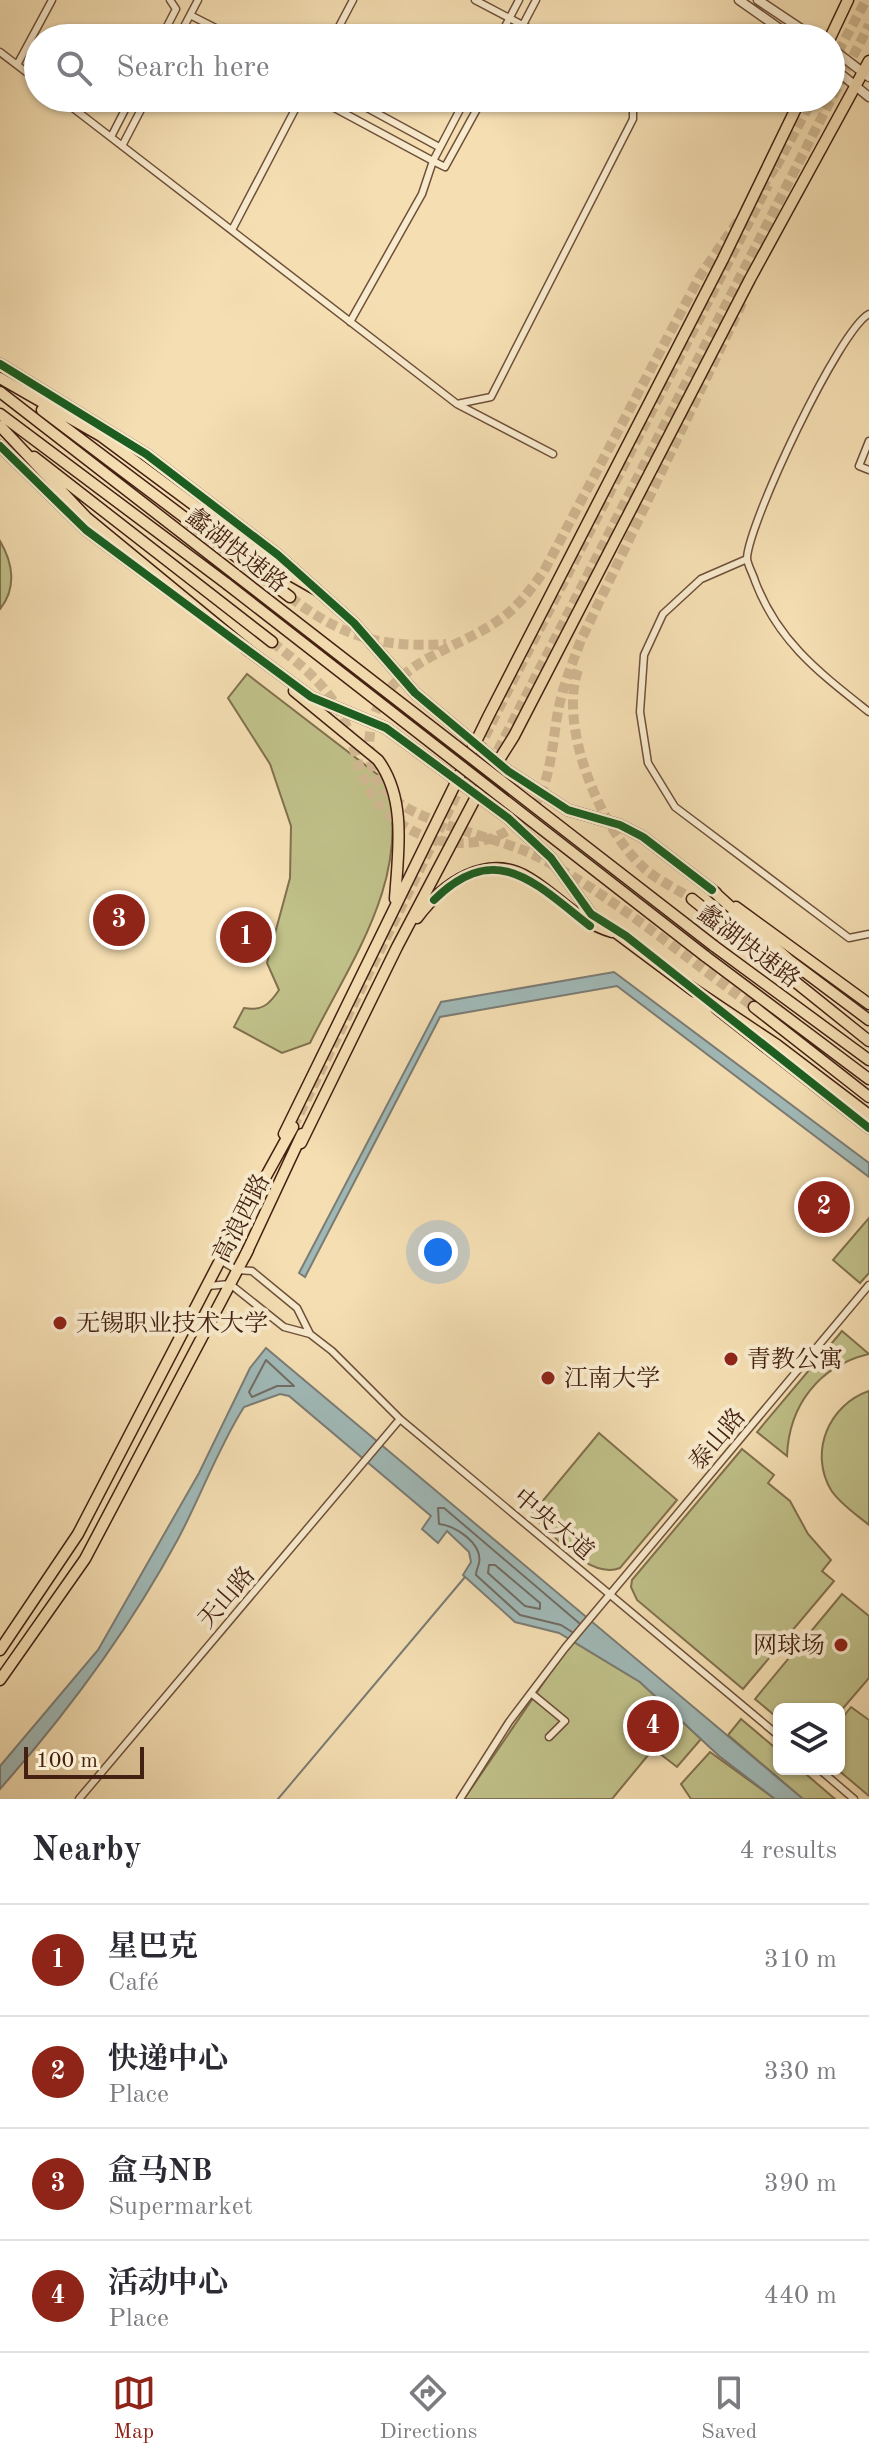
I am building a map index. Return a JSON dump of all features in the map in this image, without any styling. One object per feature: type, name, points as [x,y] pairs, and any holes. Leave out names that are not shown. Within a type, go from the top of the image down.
[{"type":"main road","points":[[837,24],[848,0]]},
{"type":"main road","name":"高浪西路","points":[[845,109],[866,74],[869,61]]},
{"type":"main road","name":"高浪西路","points":[[0,1650],[78,1534],[239,1225],[395,906],[794,112]]},
{"type":"main road","name":"高浪西路","points":[[0,1680],[85,1559],[245,1256],[397,947],[477,795],[514,736],[750,279],[843,112]]},
{"type":"main road","points":[[0,364],[146,454],[278,555],[354,623],[415,693],[497,762],[568,810],[620,825],[643,837],[869,1004]]},
{"type":"main road","points":[[2,384],[101,436],[280,569],[315,589]]},
{"type":"main road","points":[[2,384],[290,597]]},
{"type":"main road","name":"蠡湖快速路","points":[[2,384],[236,575],[714,946],[869,1060]]},
{"type":"main road","name":"蠡湖快速路","points":[[0,414],[227,584],[705,956],[869,1079]]},
{"type":"main road","points":[[4,430],[272,642]]},
{"type":"main road","points":[[4,430],[86,517],[249,651]]},
{"type":"main road","points":[[0,446],[86,530],[311,697],[386,728],[477,795],[534,840],[591,914],[626,936],[869,1128]]},
{"type":"main road","points":[[264,662],[315,712],[378,760],[388,774],[397,812],[395,906]]},
{"type":"main road","points":[[397,947],[420,914],[452,882],[489,868],[515,871],[590,926],[626,936]]},
{"type":"main road","points":[[712,890],[789,960],[869,1020]]},
{"type":"main road","points":[[692,899],[869,1041]]},
{"type":"main road","points":[[689,986],[777,1045],[869,1115]]},
{"type":"main road","points":[[754,1007],[869,1097]]},
{"type":"main road","points":[[239,1225],[298,1130],[245,1256]]},
{"type":"street","points":[[39,24],[52,0]]},
{"type":"street","points":[[168,24],[176,9],[170,0]]},
{"type":"street","points":[[186,24],[198,0]]},
{"type":"street","points":[[340,24],[353,0]]},
{"type":"street","points":[[475,0],[520,24]]},
{"type":"street","points":[[506,24],[519,0]]},
{"type":"street","points":[[524,24],[536,0]]},
{"type":"street","points":[[739,0],[773,24]]},
{"type":"street","points":[[758,0],[794,24]]},
{"type":"street","points":[[190,15],[208,24]]},
{"type":"street","points":[[0,52],[24,70]]},
{"type":"street","points":[[17,65],[24,52]]},
{"type":"street","points":[[845,58],[866,74]]},
{"type":"street","points":[[845,77],[869,97]]},
{"type":"street","points":[[78,112],[457,404],[553,454]]},
{"type":"street","points":[[111,137],[124,112]]},
{"type":"street","points":[[122,146],[140,112]]},
{"type":"street","points":[[232,230],[294,112]]},
{"type":"street","points":[[342,112],[445,167],[475,112]]},
{"type":"street","points":[[375,112],[439,147]]},
{"type":"street","points":[[350,322],[422,194],[439,147],[458,112]]},
{"type":"street","points":[[457,404],[491,397],[633,119],[633,112]]},
{"type":"street","points":[[869,314],[817,385],[772,485],[747,559],[765,608],[802,658],[869,711]]},
{"type":"street","points":[[869,441],[859,466],[869,470]]},
{"type":"street","points":[[747,559],[701,579],[663,614],[644,655],[640,712],[648,763],[675,807],[849,938],[869,934]]},
{"type":"street","points":[[220,1260],[237,1270],[252,1271],[297,1308],[310,1334]]},
{"type":"street","points":[[206,1286],[230,1284],[284,1327],[310,1334]]},
{"type":"street","name":"泰山路","points":[[531,1693],[592,1615],[869,1285]]},
{"type":"street","name":"中央大道","points":[[310,1334],[400,1419],[773,1731]]},
{"type":"street","name":"天山路","points":[[79,1799],[400,1419]]},
{"type":"street","points":[[460,1799],[531,1693],[565,1721],[549,1737]]},
{"type":"street","points":[[826,1775],[854,1799]]},
{"type":"green space","points":[[0,541],[8,558],[11,584],[0,609]]},
{"type":"green space","points":[[247,674],[386,781],[392,816],[391,851],[385,884],[374,917],[310,1043],[282,1053],[234,1027],[244,1008],[264,1006],[279,990],[267,963],[290,878],[291,826],[270,764],[228,698]]},
{"type":"green space","points":[[869,1218],[869,1273],[860,1283],[833,1260]]},
{"type":"green space","points":[[842,1331],[869,1354],[835,1368],[810,1390],[794,1420],[787,1456],[757,1432]]},
{"type":"green space","points":[[869,1391],[869,1525],[831,1490],[822,1461],[826,1432],[833,1419],[843,1407]]},
{"type":"green space","points":[[599,1433],[677,1500],[620,1568],[608,1570],[584,1562],[531,1515]]},
{"type":"green space","points":[[742,1449],[774,1475],[768,1483],[790,1501],[808,1534],[831,1560],[822,1571],[834,1581],[743,1689],[637,1600],[631,1587],[632,1580]]},
{"type":"green space","name":"网球场","points":[[842,1594],[869,1616],[869,1678],[845,1706],[845,1703],[773,1703],[773,1714],[755,1699]]},
{"type":"green space","points":[[572,1641],[640,1682],[701,1739],[677,1767],[659,1753],[649,1754],[612,1799],[464,1799]]},
{"type":"green space","name":"网球场","points":[[851,1707],[869,1720],[869,1796],[844,1775],[845,1714]]},
{"type":"green space","points":[[741,1719],[773,1746],[773,1773],[728,1735]]},
{"type":"green space","points":[[710,1752],[775,1799],[691,1799],[681,1784]]},
{"type":"green space","points":[[775,1775],[807,1775],[835,1799],[803,1799]]},
{"type":"water","points":[[614,972],[869,1163],[869,1177],[617,986],[440,1017],[305,1277],[299,1273],[441,1002]]},
{"type":"water","points":[[266,1348],[803,1799],[775,1799],[719,1756],[640,1682],[559,1633],[515,1622],[463,1575],[471,1562],[469,1552],[447,1531],[438,1543],[422,1529],[431,1516],[289,1396],[280,1394],[244,1407],[178,1539],[139,1606],[73,1700],[0,1789],[0,1766],[98,1650],[199,1473],[250,1368]]},
{"type":"waterway","points":[[278,1799],[465,1577]]},
{"type":"tunnel","points":[[845,39],[866,0]]},
{"type":"tunnel","points":[[845,72],[869,25]]},
{"type":"tunnel","points":[[776,167],[805,112]]},
{"type":"tunnel","points":[[491,764],[824,112]]},
{"type":"tunnel","points":[[761,188],[778,163]]},
{"type":"tunnel","points":[[293,1127],[505,696],[768,185]]},
{"type":"tunnel","points":[[738,221],[700,276],[544,571],[506,615],[420,663],[392,686],[376,712],[369,748],[379,783],[400,804],[438,822],[506,844],[546,861],[626,912],[754,1007]]},
{"type":"tunnel","points":[[272,642],[308,672],[331,697],[347,726],[368,787],[382,808],[401,824],[424,836],[448,842],[472,842],[496,836],[517,824],[535,804],[546,780],[561,698],[581,640],[744,299]]},
{"type":"tunnel","points":[[290,597],[327,622],[363,637],[402,644],[446,644]]},
{"type":"tunnel","points":[[578,670],[573,693],[574,720],[579,748],[599,804],[629,852],[645,869],[692,899]]},
{"type":"cycle path","points":[[0,364],[146,454],[278,555],[354,623],[415,693],[508,771],[568,810],[620,825],[643,837],[712,890]]},
{"type":"cycle path","points":[[0,446],[86,530],[311,697],[386,728],[508,818],[551,858],[591,914],[626,936],[869,1128]]},
{"type":"cycle path","points":[[434,900],[456,882],[477,872],[496,870],[515,874],[533,883],[590,926]]},
{"type":"place","name":"盒马NB","points":[[119,920]]},
{"type":"place","name":"星巴克","points":[[246,937]]},
{"type":"place","name":"快递中心","points":[[824,1207]]},
{"type":"place","name":"无锡职业技术大学","points":[[60,1323]]},
{"type":"place","name":"青教公寓","points":[[731,1359]]},
{"type":"place","name":"江南大学","points":[[548,1378]]},
{"type":"place","name":"网球场","points":[[841,1645]]},
{"type":"place","name":"活动中心","points":[[653,1726]]}]
